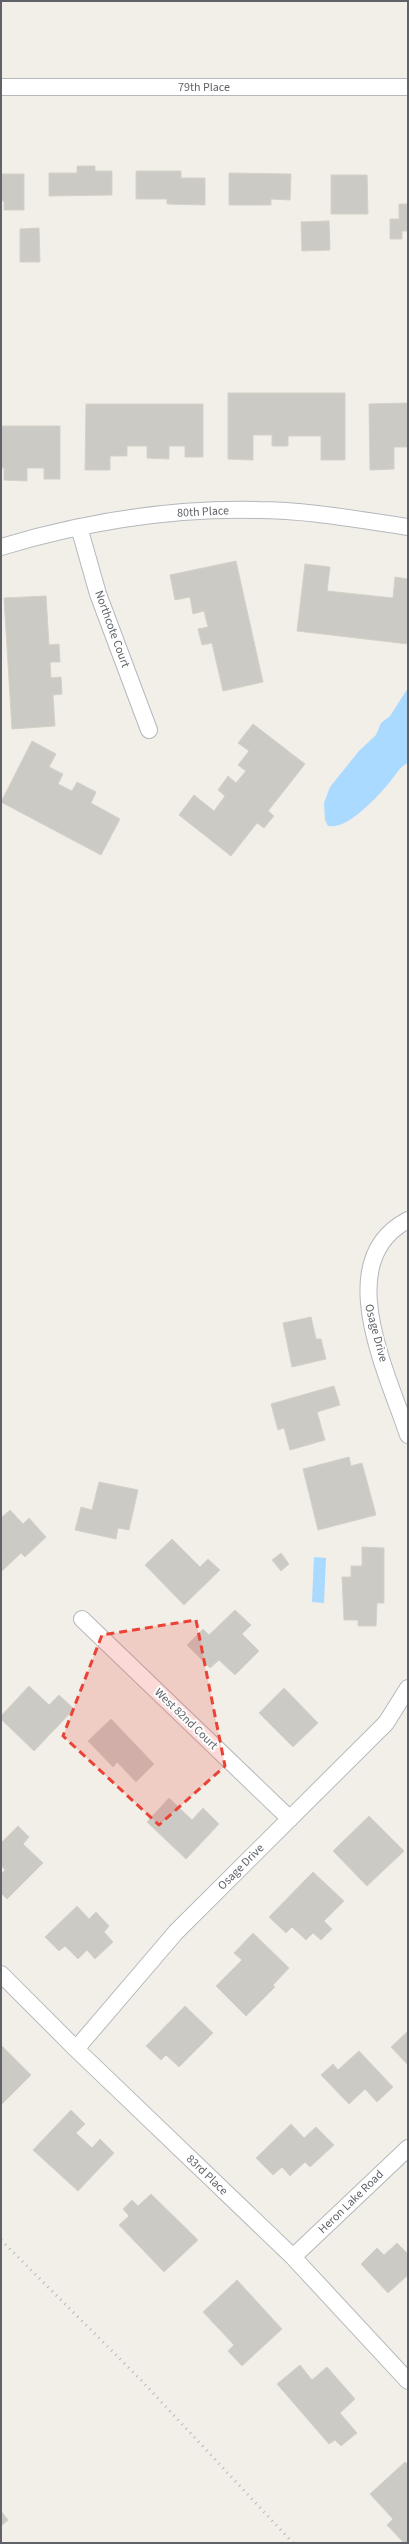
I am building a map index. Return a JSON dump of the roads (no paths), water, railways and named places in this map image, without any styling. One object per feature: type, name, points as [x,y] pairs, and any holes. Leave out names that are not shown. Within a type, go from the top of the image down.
[{"type":"street","name":"79th Place","points":[[1,87],[408,87]]},
{"type":"street","name":"80th Place","points":[[1,547],[79,527],[124,518],[187,511],[258,510],[408,527]]},
{"type":"street","name":"Northcote Court","points":[[79,527],[98,594],[149,730]]},
{"type":"street","name":"Osage Drive","points":[[408,1220],[394,1227],[376,1251],[369,1274],[367,1298],[375,1337],[408,1435]]},
{"type":"street","name":"West 82nd Court","points":[[82,1619],[290,1819]]},
{"type":"street","name":"Osage Drive","points":[[76,2049],[176,1932],[386,1723],[408,1688]]},
{"type":"street","name":"83rd Place","points":[[1,1974],[76,2049],[294,2257],[408,2382]]},
{"type":"street","name":"Heron Lake Road","points":[[294,2257],[408,2148]]},
{"type":"water","points":[[408,688],[408,763],[400,769],[384,789],[362,811],[344,823],[336,826],[328,826],[325,820],[324,803],[330,787],[359,751],[376,735],[381,723],[390,716]]},
{"type":"water","points":[[314,1557],[326,1558],[324,1603],[312,1602]]},
{"type":"railway","points":[[1,2240],[140,2379],[293,2543]]}]
